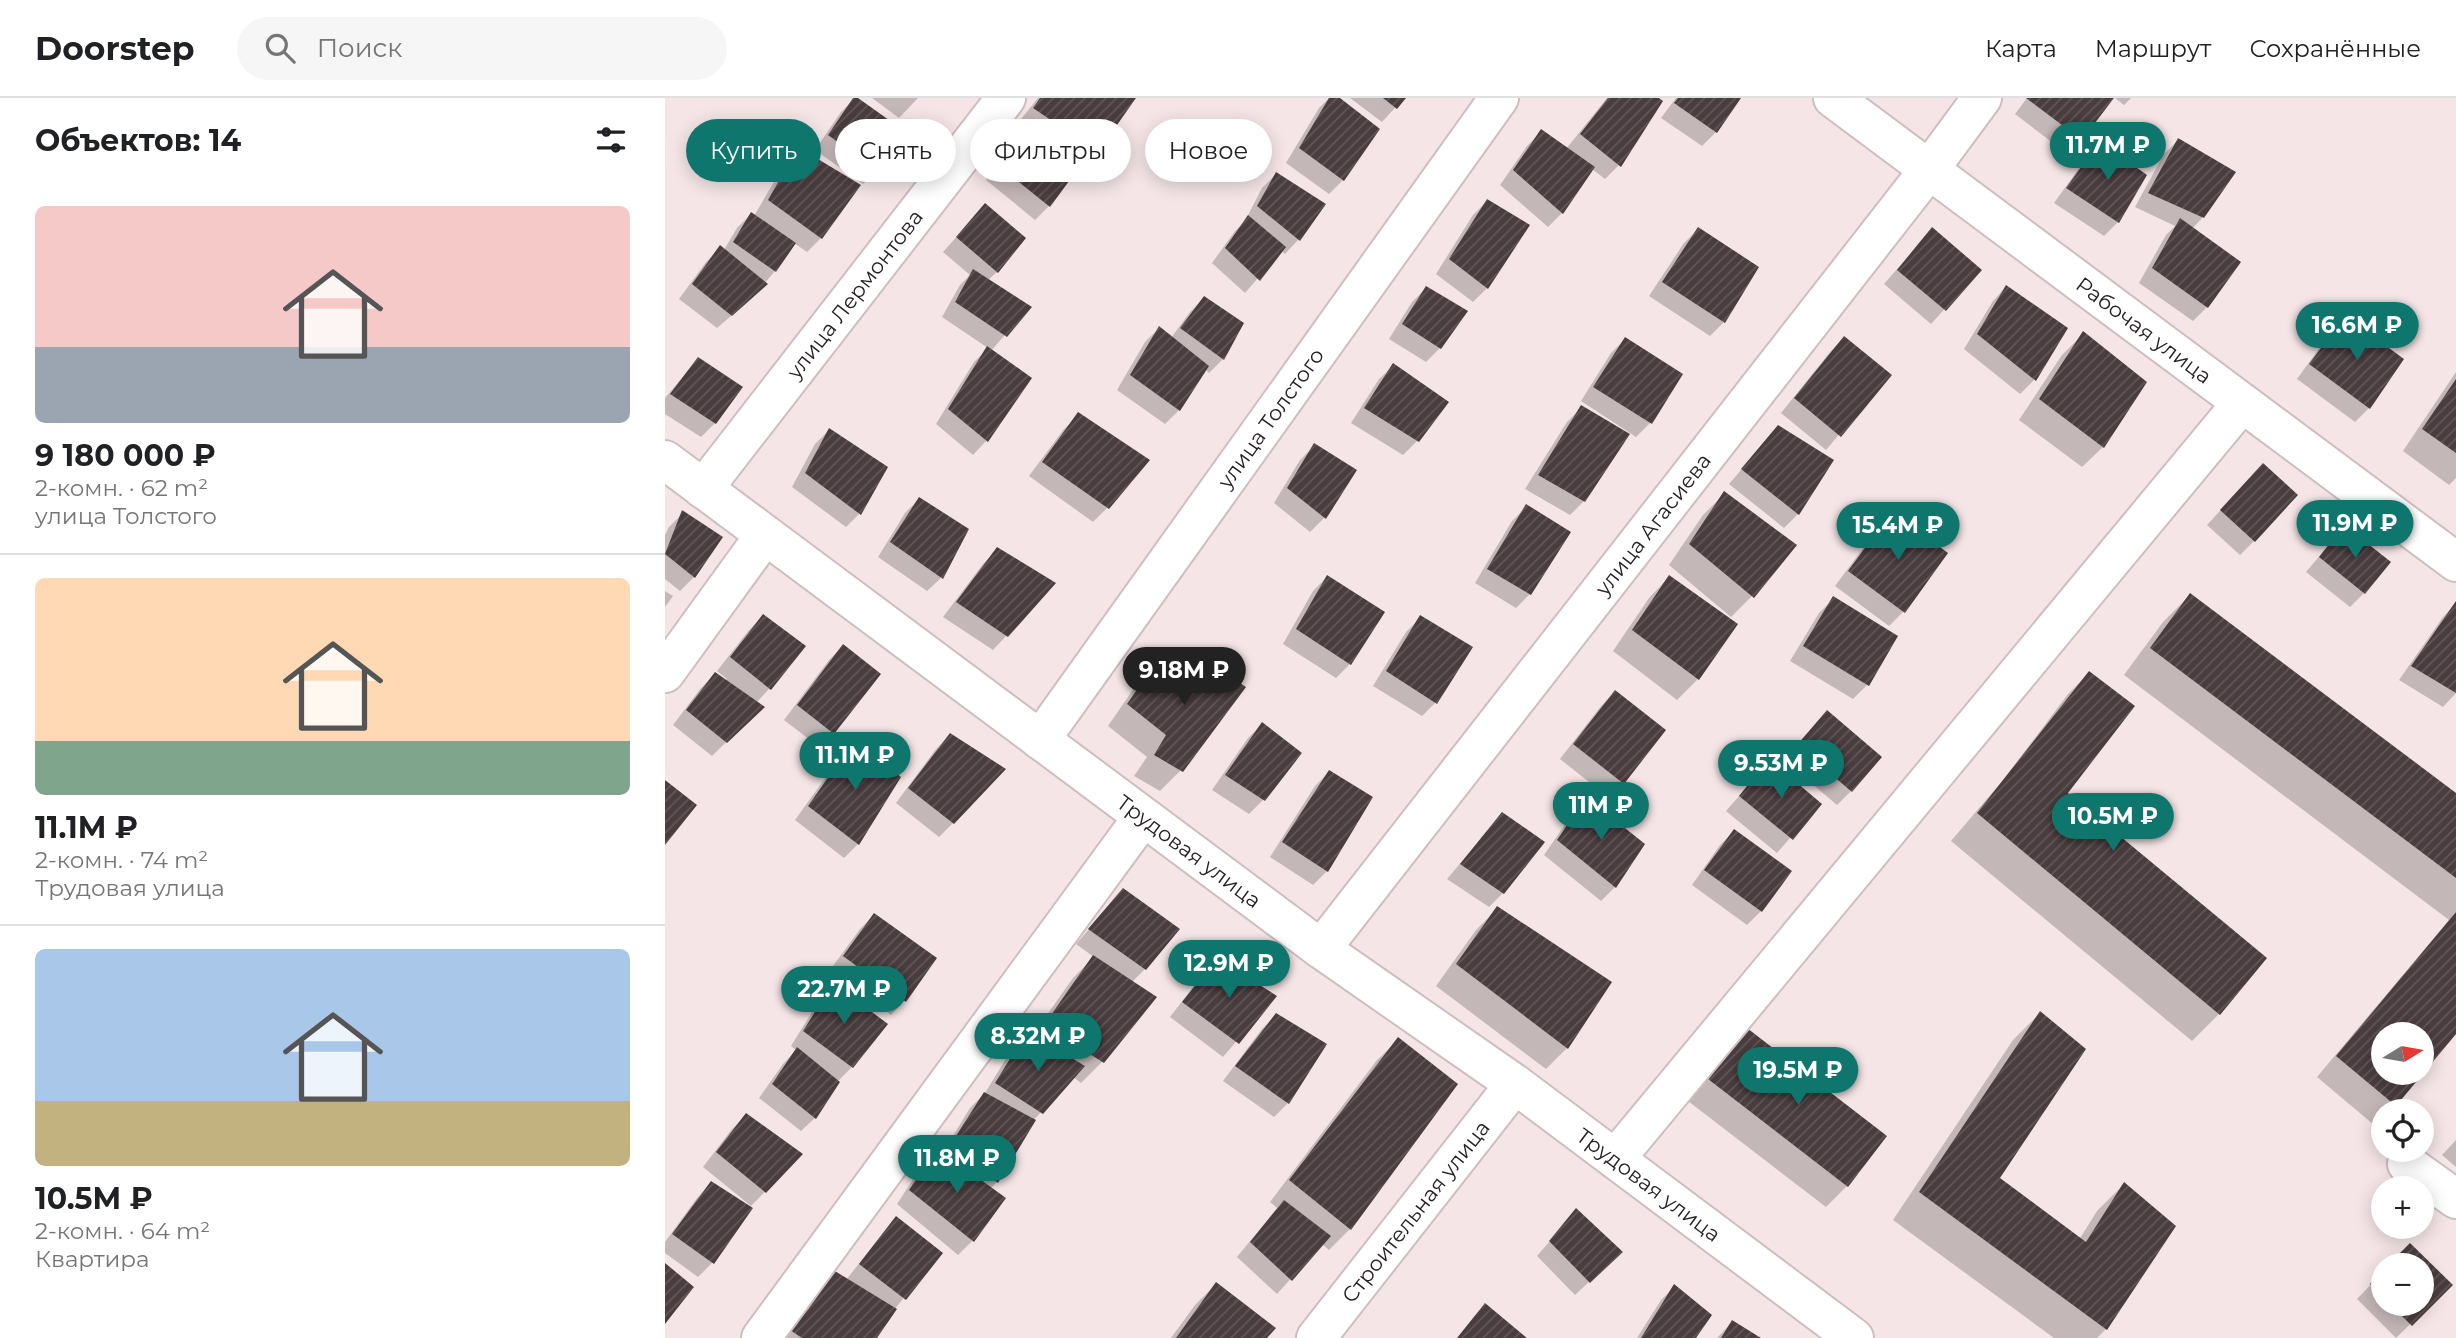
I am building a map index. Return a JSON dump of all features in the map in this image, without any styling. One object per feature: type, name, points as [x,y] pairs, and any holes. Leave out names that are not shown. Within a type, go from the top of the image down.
[{"type":"street","name":"улица Лермонтова","points":[[703,489],[1006,98]]},
{"type":"street","name":"улица Толстого","points":[[1040,740],[1499,98]]},
{"type":"street","name":"Рабочая улица","points":[[1833,98],[2456,562]]},
{"type":"street","name":"улица Агасиева","points":[[1321,949],[1929,171],[1982,98]]},
{"type":"street","points":[[1615,1159],[2242,403]]},
{"type":"street","name":"Трудовая улица","points":[[665,460],[1321,949],[1515,1084],[1854,1338]]},
{"type":"street","points":[[665,673],[765,535]]},
{"type":"street","points":[[761,1338],[1143,817]]},
{"type":"street","name":"Строительная улица","points":[[1316,1338],[1515,1084]]},
{"type":"street","points":[[2407,1164],[2456,1199]]},
{"type":"building","points":[[853,98],[858,98],[888,119],[839,119]]},
{"type":"building","points":[[1040,98],[1136,98],[1121,119],[1049,119],[1033,108]]},
{"type":"building","points":[[1329,98],[1340,98],[1380,129],[1344,181],[1299,148]]},
{"type":"building","points":[[1383,98],[1406,98],[1397,109]]},
{"type":"building","points":[[1608,98],[1659,98],[1663,101],[1621,167],[1580,134]]},
{"type":"building","points":[[1678,98],[1741,98],[1717,133],[1674,103]]},
{"type":"building","points":[[2026,98],[2114,98],[2082,140]]},
{"type":"building","points":[[835,125],[835,140],[828,135]]},
{"type":"building","points":[[1541,129],[1595,167],[1563,214],[1513,170]]},
{"type":"building","points":[[2178,138],[2236,172],[2204,218],[2148,193]]},
{"type":"building","points":[[2100,141],[2147,175],[2119,223],[2066,188]]},
{"type":"building","points":[[821,161],[835,169],[835,182],[856,182],[861,185],[822,239],[768,200],[778,182],[821,182]]},
{"type":"building","points":[[1276,172],[1326,204],[1300,241],[1257,206]]},
{"type":"building","points":[[1019,182],[1068,182],[1050,207]]},
{"type":"building","points":[[1487,199],[1530,225],[1488,289],[1449,259]]},
{"type":"building","points":[[985,203],[1026,238],[998,273],[956,237]]},
{"type":"building","points":[[751,212],[796,243],[776,272],[733,242]]},
{"type":"building","points":[[1248,215],[1286,247],[1260,281],[1225,248]]},
{"type":"building","points":[[2180,218],[2241,262],[2208,308],[2152,268]]},
{"type":"building","points":[[1698,227],[1759,267],[1725,323],[1662,282]]},
{"type":"building","points":[[1932,227],[1982,270],[1946,311],[1897,270]]},
{"type":"building","points":[[720,245],[768,284],[732,316],[692,284]]},
{"type":"building","points":[[973,269],[1032,307],[1007,337],[955,302]]},
{"type":"building","points":[[2006,285],[2068,328],[2036,381],[1977,334]]},
{"type":"building","points":[[1426,286],[1468,311],[1441,349],[1402,324]]},
{"type":"building","points":[[1204,296],[1244,323],[1224,360],[1180,328]]},
{"type":"building","points":[[2345,316],[2404,359],[2370,409],[2309,364]]},
{"type":"building","points":[[1159,326],[1209,366],[1180,411],[1130,375]]},
{"type":"building","points":[[2083,331],[2147,382],[2104,448],[2039,399]]},
{"type":"building","points":[[1844,336],[1892,375],[1841,437],[1794,398]]},
{"type":"building","points":[[1625,337],[1683,374],[1652,424],[1593,387]]},
{"type":"building","points":[[987,346],[1032,378],[988,442],[948,409]]},
{"type":"building","points":[[698,357],[743,387],[716,424],[670,394]]},
{"type":"building","points":[[1393,363],[1449,402],[1419,442],[1364,408]]},
{"type":"building","points":[[2456,379],[2456,453],[2422,429]]},
{"type":"building","points":[[1581,405],[1630,434],[1585,502],[1538,475]]},
{"type":"building","points":[[1078,412],[1150,460],[1109,509],[1042,462]]},
{"type":"building","points":[[1778,425],[1834,460],[1799,515],[1741,469]]},
{"type":"building","points":[[829,428],[888,467],[861,515],[805,473]]},
{"type":"building","points":[[1314,443],[1357,470],[1326,519],[1287,488]]},
{"type":"building","points":[[2263,463],[2298,495],[2255,542],[2220,510]]},
{"type":"building","points":[[1724,491],[1797,545],[1754,598],[1689,544]]},
{"type":"building","points":[[919,497],[969,529],[943,579],[890,542]]},
{"type":"building","points":[[1526,504],[1571,532],[1531,595],[1487,569]]},
{"type":"building","points":[[682,510],[723,537],[695,578],[665,554]]},
{"type":"building","points":[[1892,511],[1948,553],[1905,613],[1848,571]]},
{"type":"building","points":[[2344,525],[2391,562],[2365,594],[2319,557]]},
{"type":"building","points":[[997,547],[1056,583],[1008,637],[956,602]]},
{"type":"building","points":[[1327,575],[1385,612],[1351,665],[1296,629]]},
{"type":"building","points":[[1669,575],[1738,624],[1699,680],[1632,630]]},
{"type":"building","points":[[2190,593],[2456,793],[2456,878],[2150,648]]},
{"type":"building","points":[[1833,596],[1898,636],[1869,686],[1803,646]]},
{"type":"building","points":[[2456,601],[2456,693],[2411,666]]},
{"type":"building","points":[[763,614],[806,646],[771,690],[730,657]]},
{"type":"building","points":[[1420,615],[1473,647],[1437,704],[1386,671]]},
{"type":"building","points":[[843,644],[881,674],[834,734],[797,705]]},
{"type":"building","points":[[1161,655],[1198,678],[1211,664],[1246,687],[1183,772],[1154,755],[1166,735],[1127,704]]},
{"type":"building","points":[[2089,671],[2135,706],[2068,793],[2267,958],[2220,1015],[1977,813]]},
{"type":"building","points":[[715,672],[765,707],[727,743],[686,710]]},
{"type":"building","points":[[1615,690],[1666,730],[1624,784],[1573,744]]},
{"type":"building","points":[[1827,710],[1882,757],[1852,792],[1797,745]]},
{"type":"building","points":[[1262,722],[1302,753],[1265,801],[1225,775]]},
{"type":"building","points":[[950,733],[1006,769],[954,824],[908,788]]},
{"type":"building","points":[[855,739],[901,777],[859,845],[808,806]]},
{"type":"building","points":[[1769,759],[1822,804],[1793,840],[1739,796]]},
{"type":"building","points":[[1329,770],[1373,797],[1328,872],[1282,842]]},
{"type":"building","points":[[665,780],[697,805],[665,845]]},
{"type":"building","points":[[1586,797],[1645,844],[1616,888],[1557,840]]},
{"type":"building","points":[[1502,812],[1545,842],[1504,894],[1460,864]]},
{"type":"building","points":[[1734,829],[1792,871],[1762,912],[1704,870]]},
{"type":"building","points":[[1123,888],[1180,929],[1146,970],[1088,929]]},
{"type":"building","points":[[1497,906],[1612,982],[1568,1049],[1456,964]]},
{"type":"building","points":[[2456,912],[2456,1034],[2434,1060],[2434,1022],[2371,1022],[2371,1085],[2414,1085],[2402,1099],[2388,1099],[2336,1056]]},
{"type":"building","points":[[874,913],[937,958],[906,1002],[843,956]]},
{"type":"building","points":[[1093,955],[1157,997],[1104,1063],[1044,1025]]},
{"type":"building","points":[[1217,958],[1277,996],[1239,1044],[1182,1002]]},
{"type":"building","points":[[833,983],[888,1024],[853,1068],[803,1031]]},
{"type":"building","points":[[2040,1011],[2086,1049],[2000,1178],[2086,1242],[2124,1182],[2176,1226],[2107,1330],[1919,1192]]},
{"type":"building","points":[[1276,1013],[1327,1044],[1289,1104],[1235,1066]]},
{"type":"building","points":[[1747,1028],[1887,1136],[1848,1187],[1708,1079]]},
{"type":"building","points":[[1027,1031],[1085,1066],[1043,1114],[995,1083]]},
{"type":"building","points":[[1398,1037],[1458,1084],[1351,1230],[1289,1180]]},
{"type":"building","points":[[797,1047],[840,1082],[816,1119],[772,1084]]},
{"type":"building","points":[[984,1092],[1036,1120],[998,1183],[949,1147]]},
{"type":"building","points":[[746,1113],[803,1154],[766,1193],[716,1152]]},
{"type":"building","points":[[937,1148],[1006,1198],[974,1242],[909,1190]]},
{"type":"building","points":[[711,1181],[753,1208],[714,1264],[672,1234]]},
{"type":"building","points":[[1284,1200],[1331,1236],[1292,1281],[1250,1242]]},
{"type":"building","points":[[1576,1208],[1623,1252],[1590,1283],[1549,1241]]},
{"type":"building","points":[[896,1216],[943,1253],[906,1300],[859,1264]]},
{"type":"building","points":[[2410,1243],[2420,1253],[2400,1253]]},
{"type":"building","points":[[665,1263],[694,1287],[665,1324]]},
{"type":"building","points":[[2434,1266],[2453,1285],[2434,1304]]},
{"type":"building","points":[[830,1268],[897,1309],[877,1338],[802,1338],[790,1330]]},
{"type":"building","points":[[1216,1282],[1276,1328],[1267,1338],[1176,1338]]},
{"type":"building","points":[[1674,1284],[1712,1315],[1696,1338],[1641,1338]]},
{"type":"building","points":[[1485,1303],[1527,1338],[1457,1338]]},
{"type":"building","points":[[2402,1316],[2422,1316],[2412,1326]]},
{"type":"building","points":[[1732,1320],[1761,1338],[1721,1338]]}]
